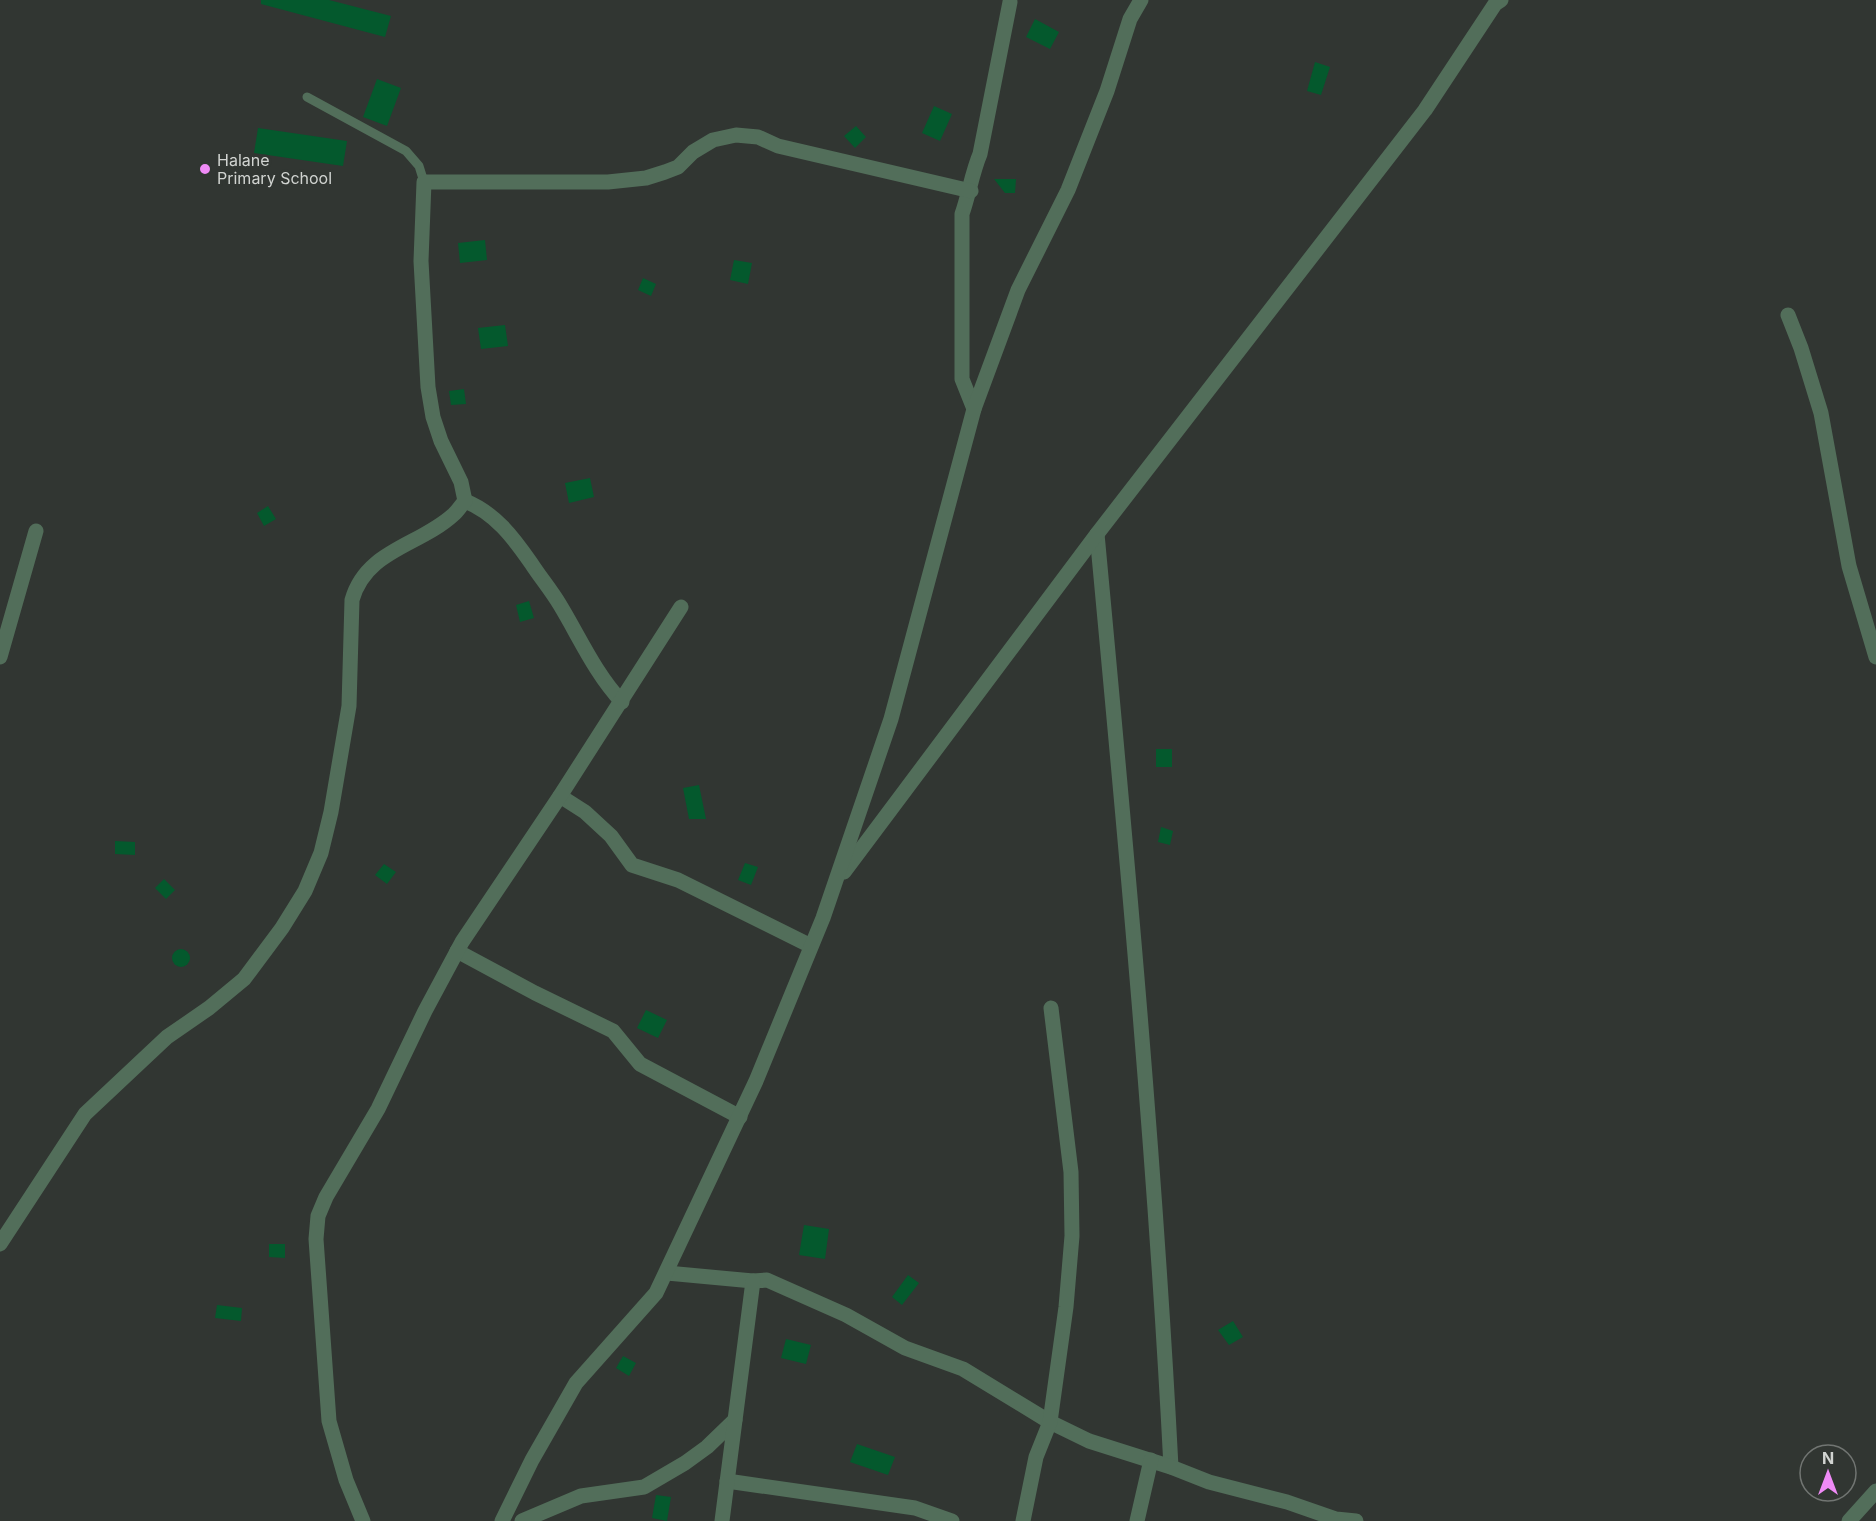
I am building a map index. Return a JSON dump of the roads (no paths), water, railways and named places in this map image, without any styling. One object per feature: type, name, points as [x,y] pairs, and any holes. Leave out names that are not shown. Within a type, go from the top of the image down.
[{"type":"street","points":[[501,1521],[532,1460],[576,1383],[656,1293],[740,1117],[811,946],[891,719],[974,409],[1018,290],[1068,190],[1107,91],[1130,19],[1141,0]]},
{"type":"street","points":[[835,882],[1097,534],[1425,110],[1495,4],[1501,0]]},
{"type":"street","points":[[974,409],[962,379],[962,214],[971,191],[973,171],[980,153],[1010,2]]},
{"type":"street","points":[[465,501],[461,482],[435,425],[429,387],[421,261],[424,182],[608,182],[646,178],[678,167],[693,152],[713,140],[736,135],[758,137],[778,146],[971,191]]},
{"type":"street","points":[[1788,315],[1801,348],[1821,414],[1849,566],[1876,657]]},
{"type":"street","points":[[465,501],[479,506],[494,517],[516,542],[559,604],[606,684],[621,702]]},
{"type":"street","points":[[0,1244],[85,1114],[167,1037],[244,980],[288,919],[305,891],[317,863],[331,812],[349,706],[352,600],[356,585],[367,570],[388,554],[453,515],[465,501]]},
{"type":"street","points":[[0,657],[36,531]]},
{"type":"street","points":[[1097,534],[1121,782],[1152,1161],[1171,1467]]},
{"type":"street","points":[[363,1521],[346,1479],[329,1421],[316,1239],[318,1216],[326,1197],[378,1109],[457,951],[681,607]]},
{"type":"street","points":[[560,796],[585,812],[611,836],[632,865],[678,880],[811,946]]},
{"type":"street","points":[[457,951],[613,1031],[640,1064],[740,1117]]},
{"type":"street","points":[[1023,1521],[1036,1457],[1050,1422],[1066,1307],[1072,1236],[1071,1172],[1052,1008]]},
{"type":"street","points":[[667,1273],[753,1281],[767,1280],[846,1315],[904,1348],[963,1369],[1050,1422],[1089,1441],[1151,1460],[1209,1482],[1287,1502],[1336,1519],[1356,1521]]},
{"type":"street","points":[[722,1521],[753,1281]]},
{"type":"street","points":[[522,1521],[582,1496],[644,1487],[707,1447],[735,1420]]},
{"type":"street","points":[[1137,1521],[1151,1460]]},
{"type":"street","points":[[727,1481],[915,1508],[930,1517],[952,1521]]},
{"type":"street","points":[[1849,1521],[1876,1491]]},
{"type":"lane","points":[[307,97],[406,151],[419,165],[424,182]]},
{"type":"place","name":"Halane Primary School","points":[[205,169]]}]
